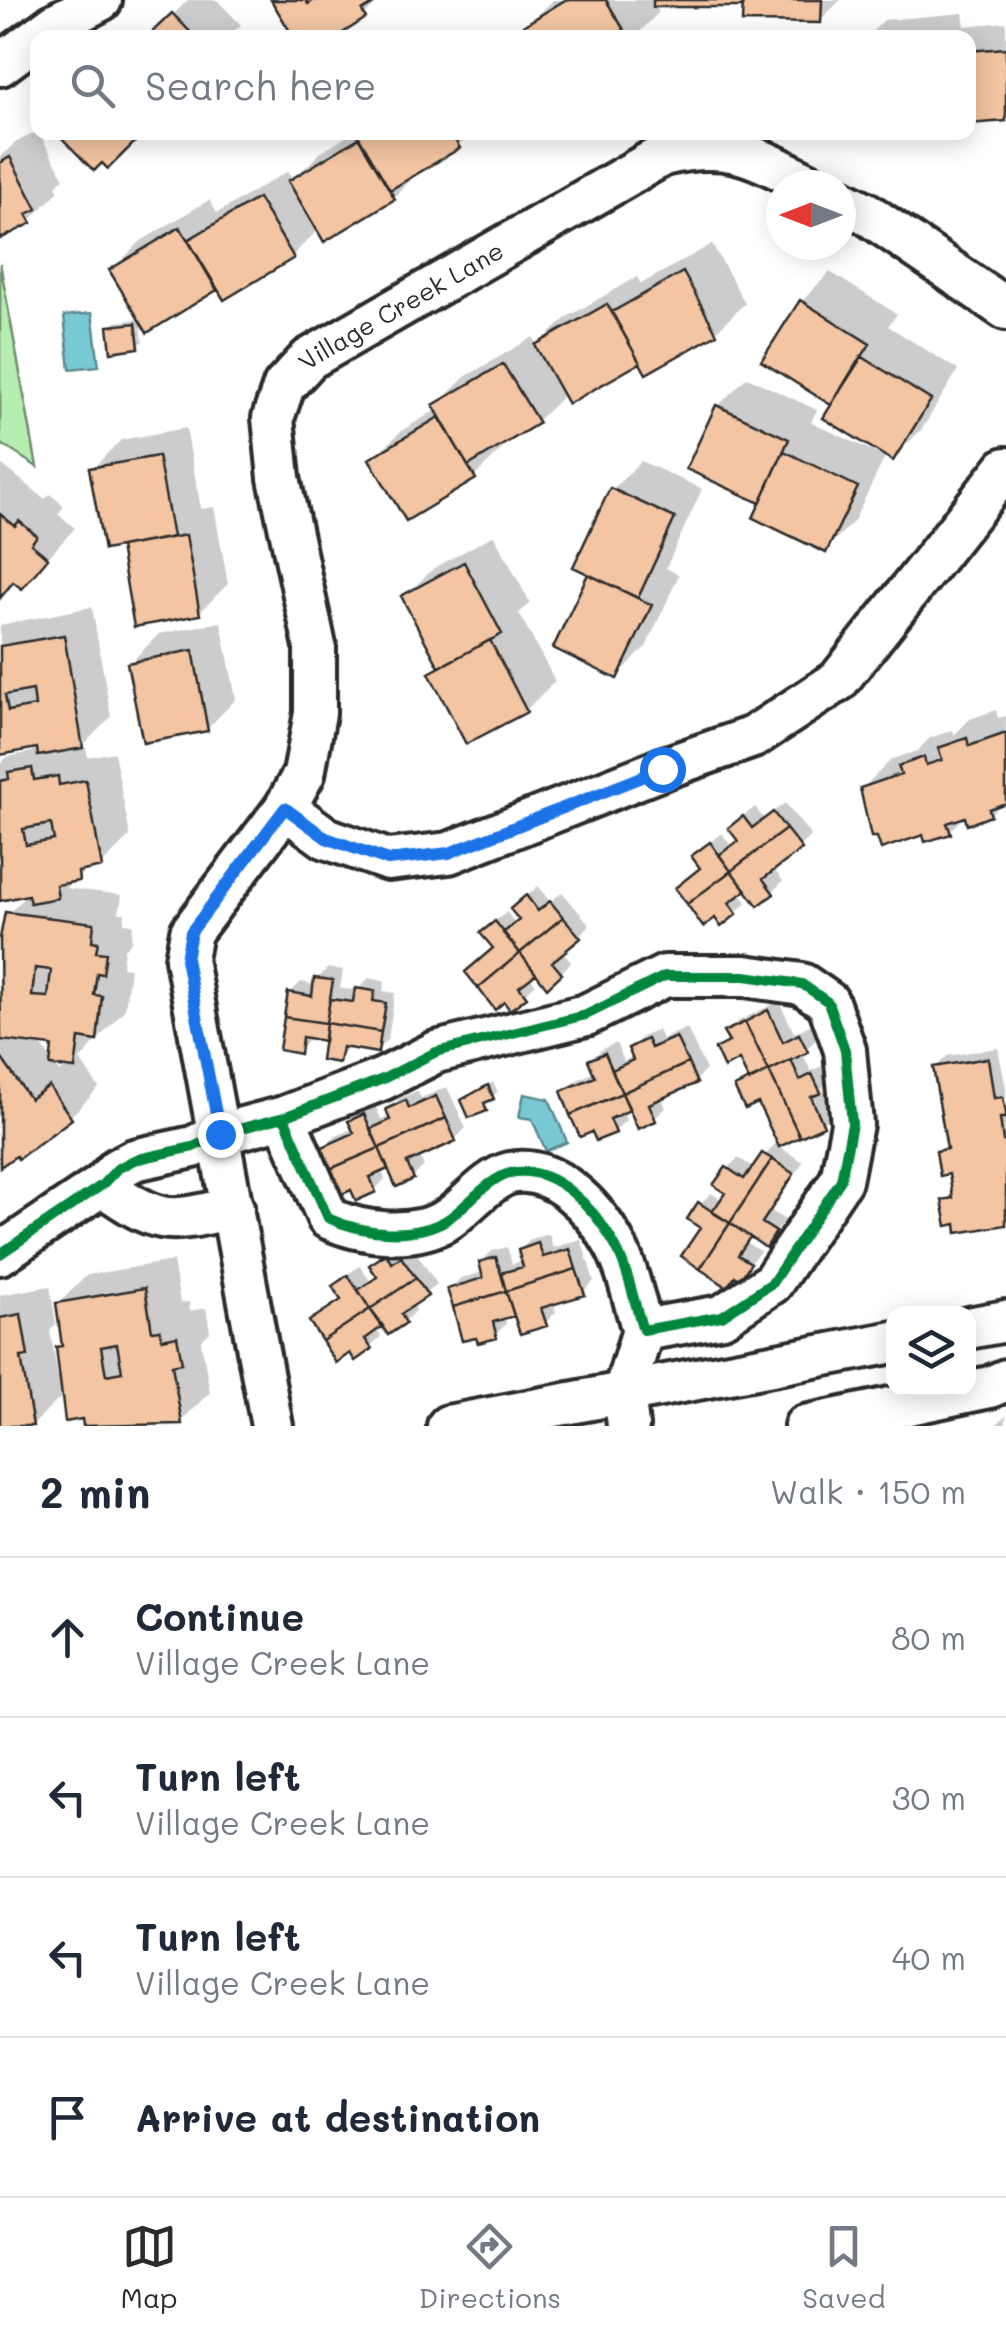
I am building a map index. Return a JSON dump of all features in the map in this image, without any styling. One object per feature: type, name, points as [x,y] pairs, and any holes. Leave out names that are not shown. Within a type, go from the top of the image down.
[{"type":"street","points":[[47,30],[97,1]]},
{"type":"street","points":[[0,65],[30,43]]},
{"type":"street","name":"Village Creek Lane","points":[[272,1426],[186,959],[191,932],[285,808],[304,774],[315,713],[315,646],[279,478],[273,418],[284,386],[310,359],[663,155],[695,147],[731,148],[779,170]]},
{"type":"street","points":[[856,208],[1006,309]]},
{"type":"street","points":[[285,808],[326,838],[388,860],[449,853],[753,737],[838,682],[1006,468]]},
{"type":"street","points":[[0,1254],[134,1160],[193,1147],[220,1134],[284,1116],[384,1079],[436,1052],[586,1015],[665,976],[745,976],[802,984],[828,1002],[845,1050],[852,1124],[840,1180],[772,1283],[722,1316],[642,1330]]},
{"type":"street","points":[[284,1116],[328,1218],[346,1226],[394,1233],[427,1227],[448,1218],[510,1173],[551,1177],[579,1198],[614,1244],[642,1330],[626,1409]]},
{"type":"street","points":[[102,1185],[142,1213],[176,1220],[233,1208]]},
{"type":"street","points":[[976,1327],[1006,1321]]},
{"type":"street","points":[[448,1426],[626,1409],[886,1344]]},
{"type":"street","points":[[805,1426],[990,1387],[1006,1380]]},
{"type":"green space","points":[[0,263],[37,467],[0,443]]},
{"type":"water","points":[[92,313],[99,366],[70,369],[64,316]]},
{"type":"water","points":[[524,1094],[549,1099],[567,1142],[546,1151],[532,1119],[519,1117]]},
{"type":"building","points":[[271,0],[306,0],[308,4],[314,0],[380,0],[362,11],[366,18],[347,30],[289,30]]},
{"type":"building","points":[[565,0],[606,0],[624,30],[525,30],[523,26]]},
{"type":"building","points":[[653,0],[743,0],[743,7],[653,7]]},
{"type":"building","points":[[743,0],[822,0],[821,23],[742,22]]},
{"type":"building","points":[[172,13],[188,30],[154,30]]},
{"type":"building","points":[[1006,48],[1006,121],[976,123],[976,50]]},
{"type":"building","points":[[64,140],[137,140],[108,169],[102,163],[94,171]]},
{"type":"building","points":[[360,140],[395,199],[324,242],[288,181]]},
{"type":"building","points":[[361,140],[455,140],[460,148],[390,190]]},
{"type":"building","points":[[10,157],[37,209],[27,214],[32,223],[0,239],[0,163]]},
{"type":"building","points":[[258,198],[294,258],[224,300],[188,240]]},
{"type":"building","points":[[180,227],[217,290],[147,333],[109,270]]},
{"type":"building","points":[[683,272],[717,334],[646,374],[612,312]]},
{"type":"building","points":[[800,300],[870,344],[831,405],[761,361]]},
{"type":"building","points":[[607,304],[640,363],[568,404],[535,345]]},
{"type":"building","points":[[136,323],[139,348],[111,352],[108,326]]},
{"type":"building","points":[[861,356],[931,400],[893,461],[823,418]]},
{"type":"building","points":[[503,364],[539,423],[468,466],[433,405]]},
{"type":"building","points":[[716,405],[789,439],[760,503],[686,469]]},
{"type":"building","points":[[439,417],[476,479],[406,521],[369,459]]},
{"type":"building","points":[[784,451],[858,487],[826,553],[753,518]]},
{"type":"building","points":[[158,456],[173,537],[104,550],[89,468]]},
{"type":"building","points":[[610,488],[675,518],[638,598],[573,567]]},
{"type":"building","points":[[0,514],[15,526],[19,521],[37,536],[31,544],[48,558],[22,589],[13,582],[0,598]]},
{"type":"building","points":[[186,535],[200,615],[134,627],[120,547]]},
{"type":"building","points":[[464,562],[502,634],[439,667],[401,596]]},
{"type":"building","points":[[588,574],[652,605],[617,679],[553,648]]},
{"type":"building","points":[[64,635],[83,748],[38,756],[37,748],[0,755],[0,646]],"holes":[[[33,690],[35,706],[8,711],[5,695]]]},
{"type":"building","points":[[490,640],[527,712],[466,744],[429,673]]},
{"type":"building","points":[[193,650],[208,731],[143,743],[127,663]]},
{"type":"building","points":[[1006,733],[1006,803],[989,809],[991,816],[967,825],[965,817],[947,823],[951,834],[925,842],[923,835],[881,849],[877,837],[871,837],[860,788],[901,774],[898,766],[924,757],[926,765],[942,760],[938,748],[967,738],[969,746]]},
{"type":"building","points":[[32,768],[34,780],[58,776],[59,785],[86,780],[102,867],[78,872],[79,881],[56,885],[58,898],[30,903],[28,895],[0,901],[0,781],[9,779],[8,772]],"holes":[[[51,824],[54,840],[26,845],[23,829]]]},
{"type":"building","points":[[773,812],[786,829],[731,871],[719,855],[738,841],[728,828],[743,816],[752,828]]},
{"type":"building","points":[[786,829],[802,849],[763,879],[774,894],[758,906],[731,871]]},
{"type":"building","points":[[710,842],[731,871],[687,904],[675,888],[700,868],[691,856]]},
{"type":"building","points":[[731,871],[746,890],[729,903],[737,914],[721,927],[715,918],[703,927],[687,904]]},
{"type":"building","points":[[526,895],[538,911],[550,901],[563,917],[520,953],[503,933],[519,920],[510,909]]},
{"type":"building","points":[[5,912],[94,923],[92,941],[98,942],[96,952],[106,953],[103,974],[97,973],[94,995],[102,996],[97,1041],[79,1038],[75,1069],[50,1066],[52,1046],[1,1040],[0,938]],"holes":[[[35,968],[51,970],[48,997],[32,996]]]},
{"type":"building","points":[[563,917],[581,938],[552,962],[562,974],[547,988],[520,953]]},
{"type":"building","points":[[495,921],[520,953],[478,988],[465,972],[493,948],[480,933]]},
{"type":"building","points":[[520,953],[536,974],[519,987],[527,997],[510,1010],[504,1002],[495,1010],[478,988]]},
{"type":"building","points":[[314,978],[333,980],[326,1023],[284,1017],[288,992],[312,996]]},
{"type":"building","points":[[355,988],[375,991],[373,1001],[386,1003],[381,1032],[326,1023],[330,999],[353,1002]]},
{"type":"building","points":[[768,1010],[783,1042],[799,1034],[808,1052],[769,1071],[745,1022]]},
{"type":"building","points":[[284,1017],[326,1023],[324,1041],[302,1037],[300,1054],[279,1050]]},
{"type":"building","points":[[745,1022],[769,1071],[749,1081],[739,1060],[724,1068],[715,1049],[729,1042],[723,1032]]},
{"type":"building","points":[[326,1023],[381,1032],[378,1053],[342,1047],[339,1063],[321,1060]]},
{"type":"building","points":[[676,1037],[688,1063],[622,1093],[612,1070],[633,1060],[628,1048],[647,1039],[651,1048]]},
{"type":"building","points":[[605,1053],[622,1093],[570,1115],[561,1091],[595,1077],[588,1060]]},
{"type":"building","points":[[0,1056],[30,1099],[49,1086],[72,1119],[18,1159],[16,1156],[0,1167]]},
{"type":"building","points":[[988,1058],[994,1098],[1003,1097],[1006,1113],[1006,1118],[1000,1118],[1006,1141],[1006,1225],[957,1233],[956,1224],[947,1226],[942,1200],[953,1198],[949,1174],[940,1176],[936,1151],[947,1149],[933,1067]]},
{"type":"building","points":[[791,1060],[800,1080],[812,1074],[821,1093],[811,1097],[824,1126],[800,1137],[769,1071]]},
{"type":"building","points":[[688,1063],[697,1083],[649,1104],[656,1121],[638,1129],[622,1093]]},
{"type":"building","points":[[769,1071],[800,1137],[779,1147],[758,1103],[745,1109],[734,1087]]},
{"type":"building","points":[[488,1085],[494,1099],[484,1103],[487,1111],[469,1118],[461,1100]]},
{"type":"building","points":[[622,1093],[630,1110],[610,1119],[616,1133],[596,1141],[592,1132],[580,1137],[570,1115]]},
{"type":"building","points":[[436,1096],[446,1118],[379,1148],[370,1129],[390,1120],[386,1109],[406,1100],[409,1108]]},
{"type":"building","points":[[364,1114],[379,1148],[330,1169],[320,1148],[354,1133],[348,1121]]},
{"type":"building","points":[[446,1118],[456,1141],[407,1163],[414,1179],[396,1187],[379,1148]]},
{"type":"building","points":[[379,1148],[388,1169],[370,1177],[376,1192],[356,1201],[351,1190],[340,1195],[330,1169]]},
{"type":"building","points":[[762,1153],[772,1159],[730,1223],[712,1212],[725,1193],[713,1185],[726,1167],[744,1179]]},
{"type":"building","points":[[772,1159],[794,1174],[762,1223],[776,1232],[766,1248],[730,1223]]},
{"type":"building","points":[[698,1202],[730,1223],[700,1269],[681,1256],[700,1228],[687,1219]]},
{"type":"building","points":[[730,1223],[750,1237],[738,1255],[751,1263],[740,1280],[735,1276],[727,1287],[700,1269]]},
{"type":"building","points":[[538,1243],[543,1257],[570,1249],[576,1269],[506,1291],[501,1273],[523,1267],[518,1250]]},
{"type":"building","points":[[386,1254],[392,1263],[401,1257],[416,1278],[370,1309],[358,1290],[377,1277],[369,1265]]},
{"type":"building","points":[[496,1257],[506,1291],[453,1307],[447,1289],[483,1278],[479,1262]]},
{"type":"building","points":[[576,1269],[585,1295],[541,1308],[547,1326],[520,1334],[506,1291]]},
{"type":"building","points":[[348,1275],[370,1309],[322,1341],[309,1321],[341,1300],[332,1286]]},
{"type":"building","points":[[416,1278],[428,1296],[401,1314],[406,1323],[388,1335],[370,1309]]},
{"type":"building","points":[[145,1288],[152,1331],[160,1330],[162,1339],[177,1336],[182,1363],[172,1365],[182,1424],[83,1426],[82,1419],[65,1422],[56,1347],[62,1346],[56,1303]],"holes":[[[117,1344],[122,1372],[106,1375],[101,1347]]]},
{"type":"building","points":[[506,1291],[514,1316],[493,1322],[497,1338],[478,1343],[476,1338],[462,1341],[453,1307]]},
{"type":"building","points":[[370,1309],[383,1326],[365,1339],[372,1349],[355,1361],[350,1353],[336,1363],[322,1341]]},
{"type":"building","points":[[21,1314],[28,1356],[21,1357],[33,1426],[0,1426],[0,1318]]},
{"type":"cycle path","points":[[0,1254],[134,1160],[193,1147],[220,1134],[284,1117],[383,1079],[436,1052],[586,1015],[665,976],[745,976],[802,984],[828,1002],[845,1050],[852,1124],[841,1180],[772,1283],[722,1316],[643,1330],[613,1242],[584,1203],[557,1182],[542,1175],[510,1173],[434,1226],[404,1232],[356,1228],[328,1218],[284,1117]]},
{"type":"route","points":[[220,1134],[186,959],[191,932],[285,808],[326,838],[388,860],[449,853],[662,769]]}]
